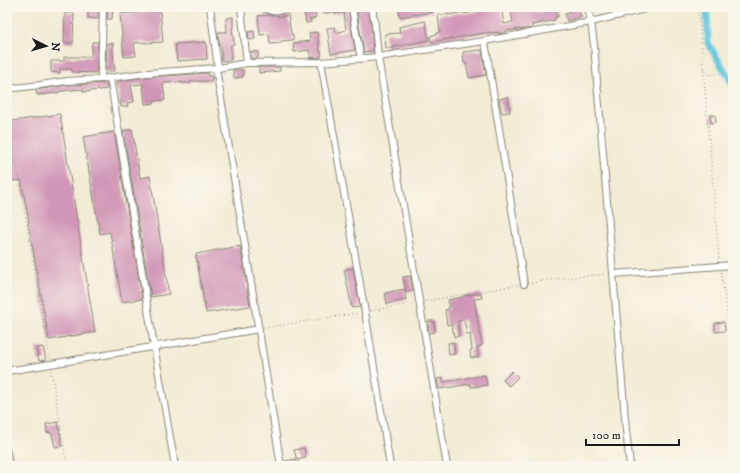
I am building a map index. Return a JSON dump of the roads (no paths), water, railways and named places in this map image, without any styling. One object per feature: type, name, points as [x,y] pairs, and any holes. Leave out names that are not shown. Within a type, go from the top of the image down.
[{"type":"street","points":[[101,79],[103,7]]},
{"type":"street","points":[[210,7],[221,103],[281,466]]},
{"type":"street","points":[[241,7],[247,63]]},
{"type":"street","points":[[260,7],[272,11],[306,7]]},
{"type":"street","points":[[352,7],[361,59]]},
{"type":"street","points":[[372,7],[378,57],[418,302],[447,466]]},
{"type":"street","points":[[588,7],[591,22],[630,466]]},
{"type":"street","points":[[7,89],[67,81],[217,68],[247,63],[321,62],[378,57],[591,22],[653,7]]},
{"type":"street","points":[[484,40],[524,284]]},
{"type":"street","points":[[321,62],[365,312],[390,466]]},
{"type":"street","points":[[110,78],[175,466]]},
{"type":"street","points":[[613,274],[733,265]]},
{"type":"street","points":[[7,371],[259,328]]},
{"type":"waterway","points":[[707,7],[708,43],[733,85]]}]
